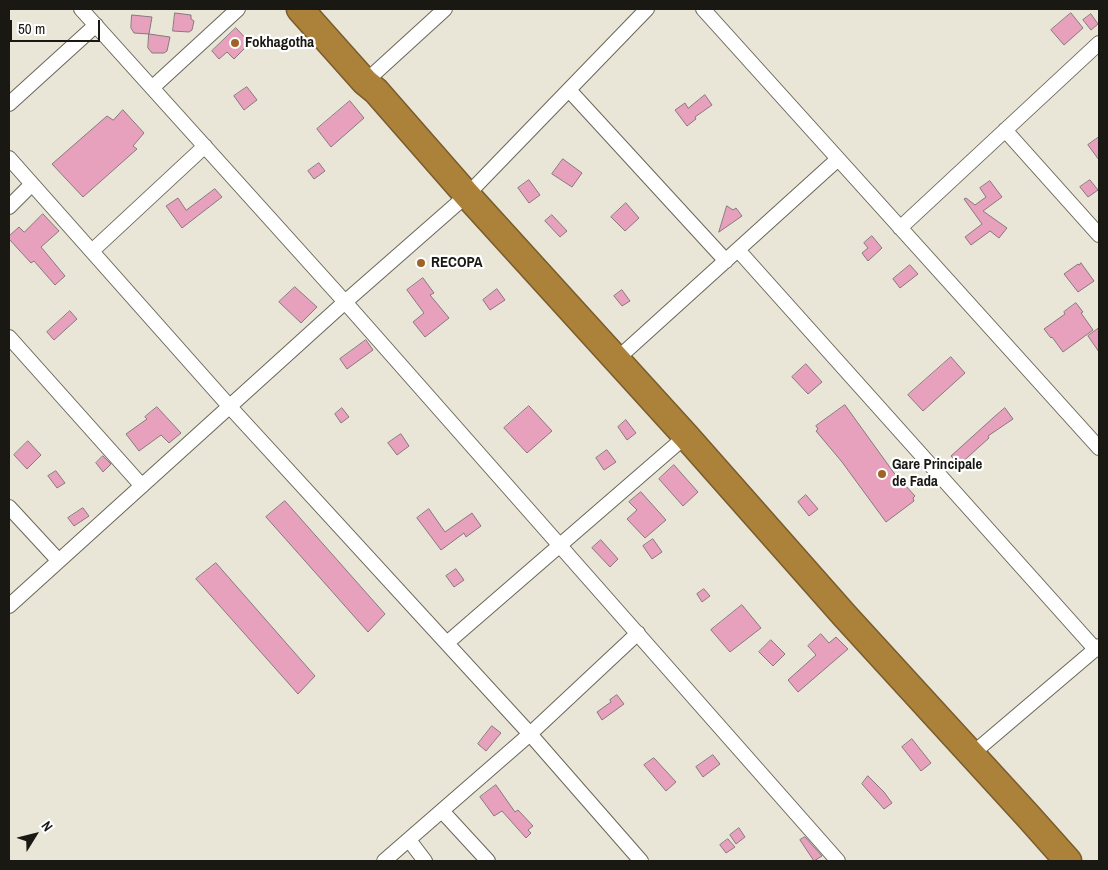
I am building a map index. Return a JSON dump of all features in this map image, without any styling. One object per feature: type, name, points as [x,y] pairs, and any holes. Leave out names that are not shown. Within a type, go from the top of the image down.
[{"type":"highway","points":[[300,9],[365,82],[376,91],[467,196],[617,359],[845,616],[1068,861]]},
{"type":"street","points":[[82,9],[346,302],[838,861]]},
{"type":"street","points":[[153,87],[238,9]]},
{"type":"street","points":[[365,82],[445,9]]},
{"type":"street","points":[[9,606],[346,302],[467,196],[647,9]]},
{"type":"street","points":[[703,9],[1099,448]]},
{"type":"street","points":[[9,104],[96,25]]},
{"type":"street","points":[[900,228],[1098,46]]},
{"type":"street","points":[[569,90],[726,261]]},
{"type":"street","points":[[1005,130],[1099,235]]},
{"type":"street","points":[[92,251],[205,146]]},
{"type":"street","points":[[9,158],[230,407],[530,734],[641,861]]},
{"type":"street","points":[[617,359],[838,159]]},
{"type":"street","points":[[9,207],[32,184]]},
{"type":"street","points":[[738,250],[1098,648],[972,754]]},
{"type":"street","points":[[9,336],[142,486]]},
{"type":"street","points":[[447,643],[686,436]]},
{"type":"street","points":[[9,507],[58,560]]},
{"type":"street","points":[[384,861],[530,734],[638,633]]},
{"type":"street","points":[[442,811],[488,861]]},
{"type":"street","points":[[409,840],[425,861]]},
{"type":"building","points":[[175,13],[191,15],[191,19],[194,21],[192,30],[189,32],[173,31]]},
{"type":"building","points":[[1071,13],[1083,28],[1064,45],[1051,30]]},
{"type":"building","points":[[1091,14],[1098,24],[1091,30],[1083,20]]},
{"type":"building","points":[[132,15],[152,17],[149,34],[134,33],[131,28]]},
{"type":"building","name":"Fokhagotha","points":[[236,28],[250,43],[234,59],[227,52],[219,59],[212,51]]},
{"type":"building","points":[[149,34],[170,37],[167,51],[164,53],[152,53],[148,48]]},
{"type":"building","points":[[247,87],[257,100],[244,110],[234,96]]},
{"type":"building","points":[[705,95],[712,105],[695,117],[696,119],[687,126],[675,110],[685,103],[688,108]]},
{"type":"building","points":[[350,101],[364,118],[331,147],[317,129]]},
{"type":"building","points":[[123,110],[144,133],[133,146],[137,149],[83,197],[52,164],[107,116],[113,120]]},
{"type":"building","points":[[1099,137],[1099,160],[1088,145]]},
{"type":"building","points":[[563,159],[582,173],[572,187],[552,174]]},
{"type":"building","points":[[319,163],[325,171],[314,179],[308,171]]},
{"type":"building","points":[[529,180],[540,195],[529,203],[518,188]]},
{"type":"building","points":[[1090,180],[1098,190],[1088,197],[1080,187]]},
{"type":"building","points":[[990,181],[1002,197],[983,211],[1007,228],[999,238],[990,231],[971,245],[965,237],[982,224],[964,199],[966,198],[975,205],[986,197],[980,188]]},
{"type":"building","points":[[215,189],[222,197],[182,228],[166,206],[178,198],[186,210]]},
{"type":"building","points":[[626,203],[639,218],[625,231],[611,217]]},
{"type":"building","points":[[727,206],[733,210],[736,208],[742,216],[719,232]]},
{"type":"building","points":[[43,214],[59,231],[41,247],[65,276],[55,285],[34,261],[31,263],[9,239],[9,236],[19,227],[24,232]]},
{"type":"building","points":[[552,215],[567,231],[560,237],[545,221]]},
{"type":"building","points":[[872,236],[882,248],[868,261],[862,253],[868,248],[864,243]]},
{"type":"building","points":[[1081,263],[1094,281],[1078,292],[1064,274]]},
{"type":"building","points":[[910,265],[918,274],[900,288],[893,279]]},
{"type":"building","points":[[423,278],[434,293],[430,295],[449,318],[425,337],[413,322],[424,313],[407,290]]},
{"type":"building","points":[[295,287],[317,307],[301,323],[279,302]]},
{"type":"building","points":[[497,289],[505,300],[490,310],[483,300]]},
{"type":"building","points":[[622,290],[630,301],[622,306],[614,296]]},
{"type":"building","points":[[1076,303],[1093,330],[1063,352],[1044,329],[1065,314],[1064,312]]},
{"type":"building","points":[[70,311],[77,319],[54,340],[47,332]]},
{"type":"building","points":[[1099,328],[1099,352],[1088,336]]},
{"type":"building","points":[[366,340],[373,350],[347,369],[340,359]]},
{"type":"building","points":[[951,357],[965,373],[923,411],[908,395]]},
{"type":"building","points":[[806,364],[822,382],[808,394],[792,377]]},
{"type":"building","points":[[845,405],[894,473],[915,496],[913,498],[914,501],[886,522],[842,462],[816,431],[818,429],[816,426]]},
{"type":"building","points":[[529,406],[552,431],[527,453],[504,428]]},
{"type":"building","points":[[157,407],[181,433],[169,443],[161,435],[139,451],[126,434],[147,419],[145,417]]},
{"type":"building","points":[[342,408],[349,417],[341,423],[335,414]]},
{"type":"building","points":[[1005,408],[1013,419],[988,436],[989,438],[959,465],[951,456]]},
{"type":"building","points":[[626,420],[636,433],[627,440],[618,427]]},
{"type":"building","points":[[401,434],[409,446],[397,455],[388,443]]},
{"type":"building","points":[[28,441],[41,455],[27,469],[14,455]]},
{"type":"building","points":[[607,450],[616,462],[604,470],[596,458]]},
{"type":"building","points":[[103,456],[111,464],[103,472],[96,463]]},
{"type":"building","points":[[674,465],[698,492],[683,506],[659,479]]},
{"type":"building","points":[[56,471],[65,483],[57,488],[48,476]]},
{"type":"building","points":[[641,492],[666,520],[645,538],[627,519],[637,510],[629,502]]},
{"type":"building","points":[[806,495],[818,509],[809,516],[798,502]]},
{"type":"building","points":[[285,501],[385,614],[368,632],[266,517]]},
{"type":"building","points":[[83,508],[89,516],[74,526],[68,518]]},
{"type":"building","points":[[429,509],[445,532],[472,513],[481,526],[466,537],[464,533],[441,550],[417,518]]},
{"type":"building","points":[[653,539],[662,552],[652,559],[643,546]]},
{"type":"building","points":[[601,540],[618,559],[610,567],[592,548]]},
{"type":"building","points":[[216,563],[315,676],[298,694],[196,579]]},
{"type":"building","points":[[456,569],[464,580],[454,587],[446,576]]},
{"type":"building","points":[[704,589],[710,596],[702,602],[697,594]]},
{"type":"building","points":[[742,605],[761,628],[730,652],[711,630]]},
{"type":"building","points":[[821,634],[829,643],[836,637],[848,649],[798,692],[788,680],[816,655],[808,646]]},
{"type":"building","points":[[771,640],[785,654],[773,666],[759,652]]},
{"type":"building","points":[[617,695],[624,704],[602,720],[597,712]]},
{"type":"building","points":[[492,726],[501,733],[486,751],[478,744]]},
{"type":"building","points":[[912,739],[931,763],[921,771],[902,747]]},
{"type":"building","points":[[713,755],[720,764],[703,777],[696,767]]},
{"type":"building","points":[[654,758],[676,782],[666,791],[644,765]]},
{"type":"building","points":[[868,776],[892,803],[884,809],[862,784]]},
{"type":"building","points":[[496,785],[515,812],[518,810],[533,826],[528,830],[531,833],[526,838],[502,811],[494,816],[480,797]]},
{"type":"building","points":[[739,828],[745,837],[736,844],[730,835]]},
{"type":"building","points":[[805,837],[822,856],[814,861],[800,840]]},
{"type":"building","points":[[728,839],[735,847],[726,853],[720,845]]},
{"type":"place","name":"Fokhagotha","points":[[235,43]]},
{"type":"place","name":"RECOPA","points":[[421,263]]},
{"type":"place","name":"Gare Principale de Fada","points":[[882,474]]}]
